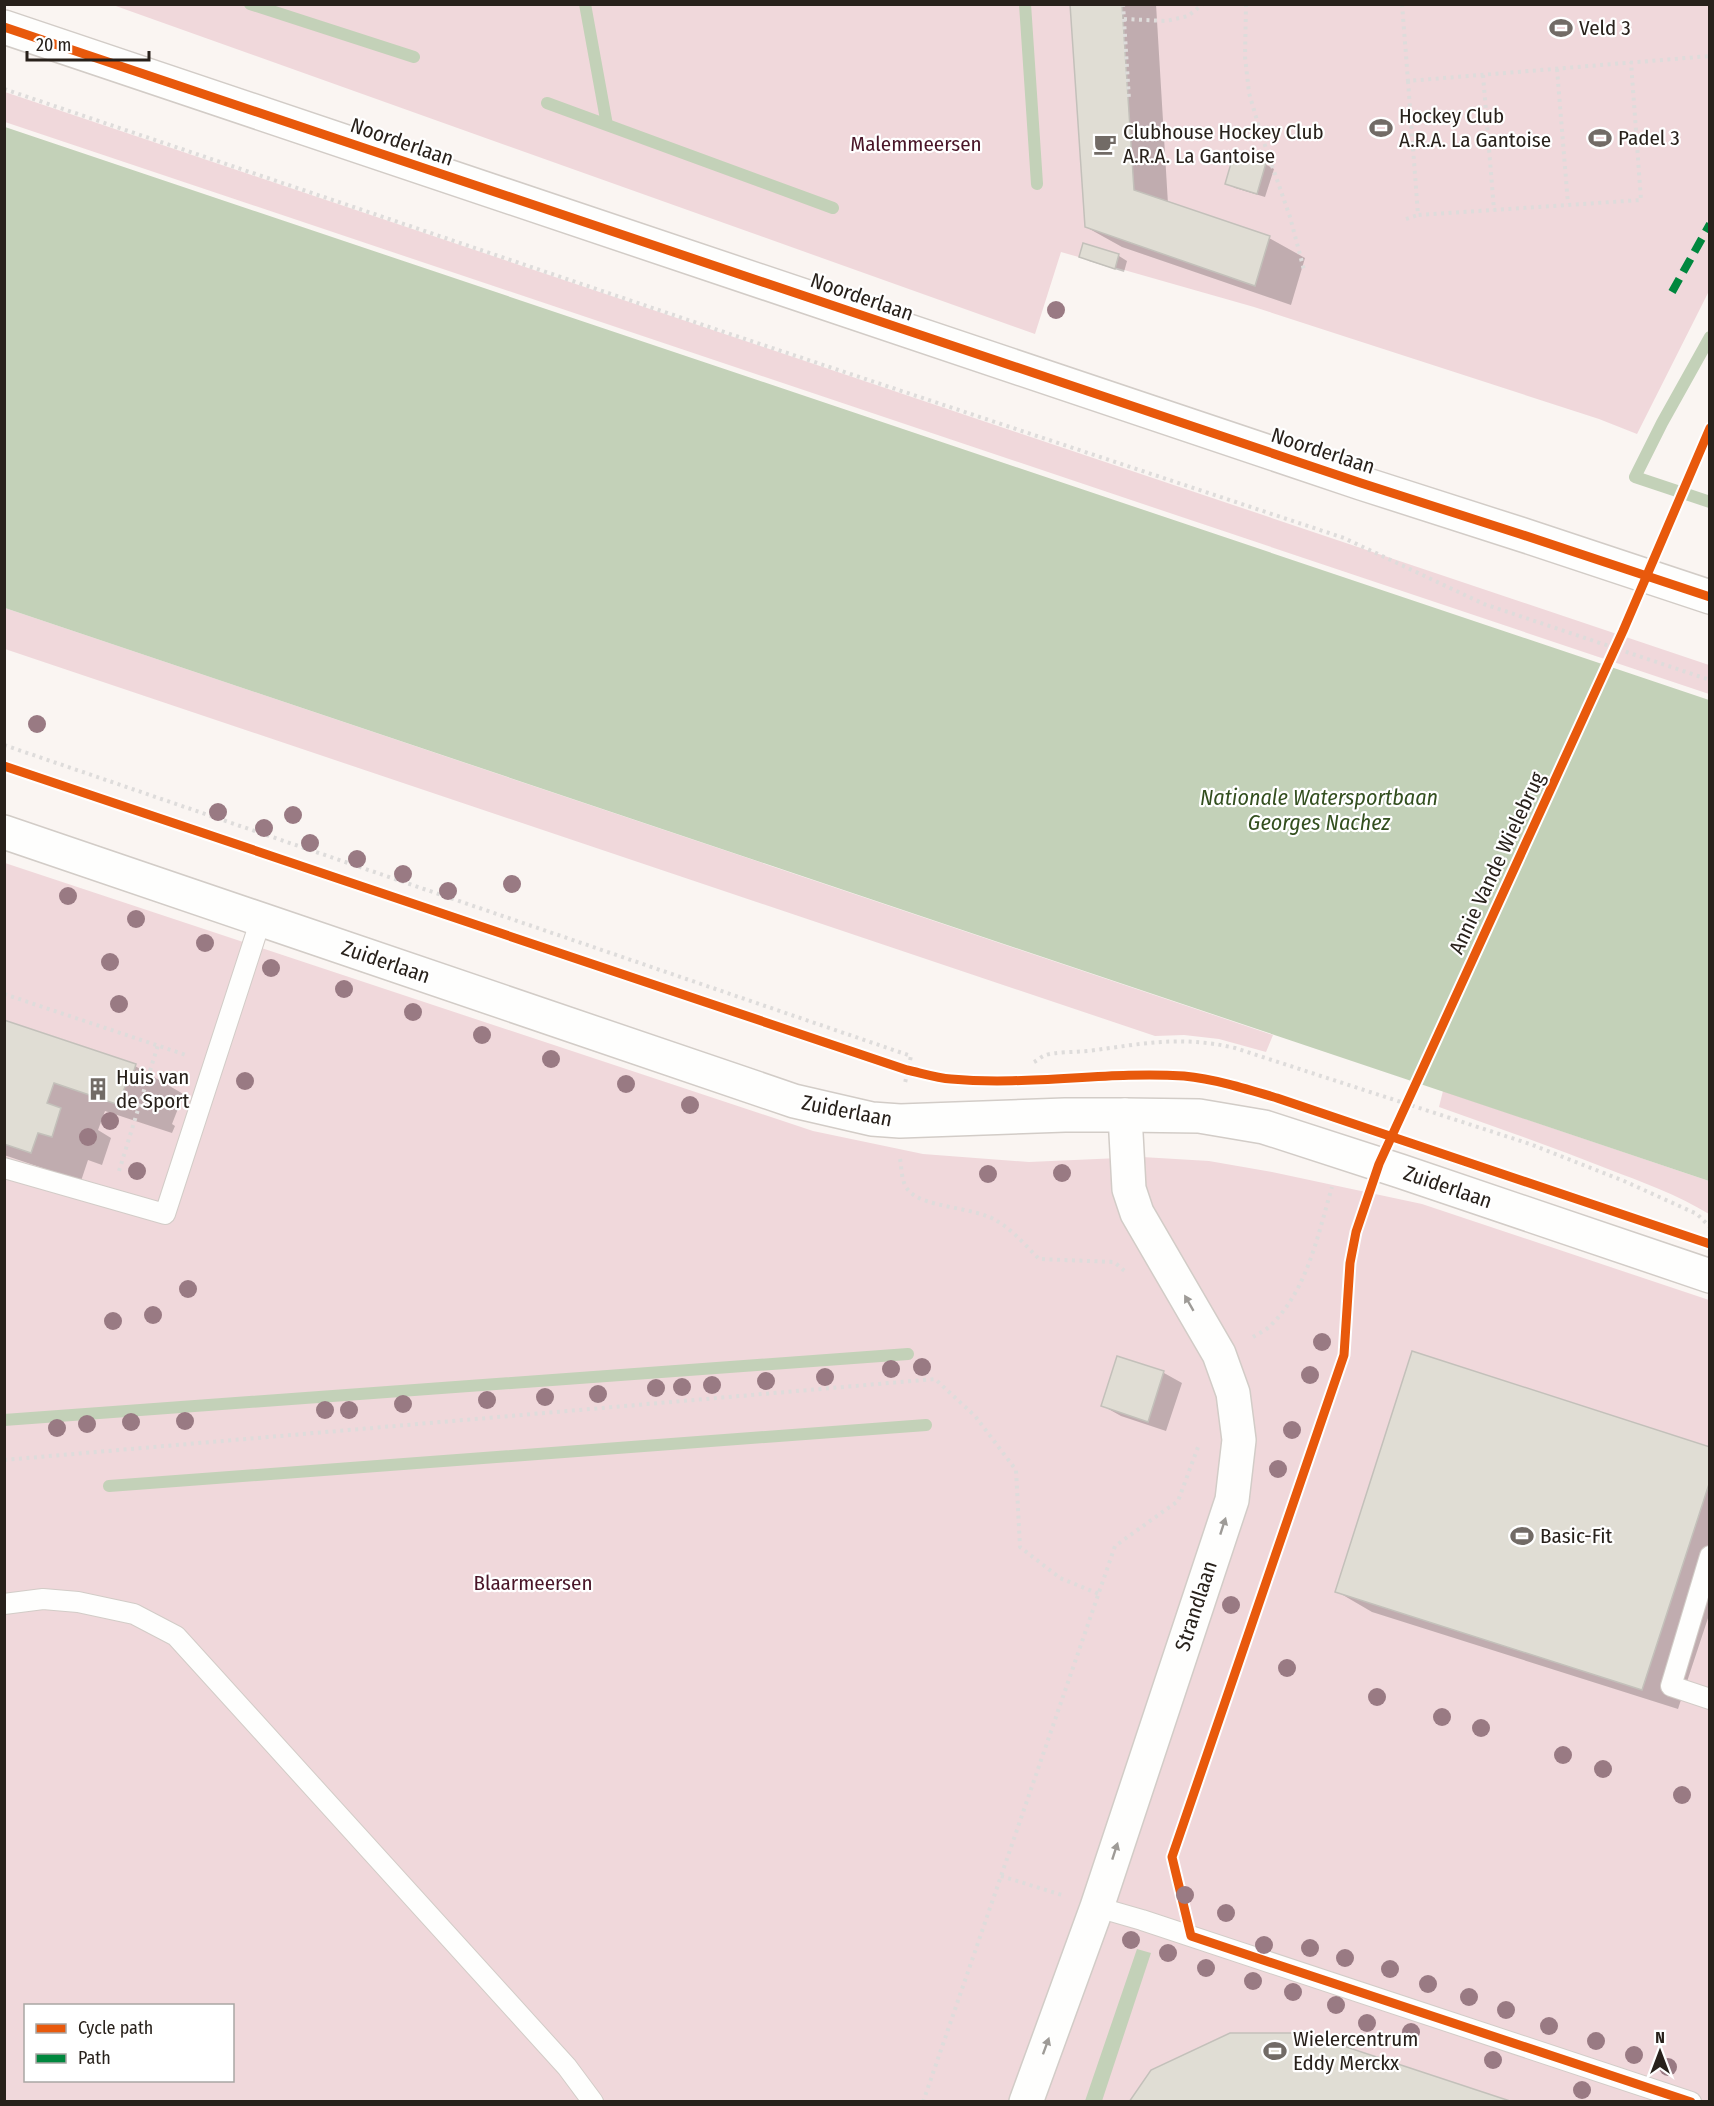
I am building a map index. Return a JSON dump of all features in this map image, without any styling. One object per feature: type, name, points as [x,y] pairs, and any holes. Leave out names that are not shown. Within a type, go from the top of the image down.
[{"type":"street","name":"Noorderlaan","points":[[4,27],[1361,483],[1710,597]]},
{"type":"street","name":"Zuiderlaan","points":[[4,832],[794,1101],[872,1119],[900,1121],[1065,1115],[1199,1116],[1264,1127],[1710,1276]]},
{"type":"street","name":"Strandlaan","points":[[1026,2102],[1097,1907],[1232,1500],[1239,1440],[1233,1393],[1219,1354],[1137,1213],[1129,1190],[1125,1115]]},
{"type":"lane","points":[[4,1168],[165,1214],[261,919]]},
{"type":"lane","points":[[1710,1556],[1671,1686],[1710,1699]]},
{"type":"lane","points":[[4,1604],[43,1599],[78,1602],[134,1614],[176,1636],[567,2067],[593,2102]]},
{"type":"lane","points":[[1097,1907],[1161,1926],[1691,2102]]},
{"type":"path","points":[[1123,4],[1129,99]]},
{"type":"path","points":[[1124,19],[1166,21],[1188,16],[1203,4]]},
{"type":"path","points":[[1246,4],[1245,57],[1249,93],[1260,134],[1290,217],[1304,270]]},
{"type":"path","points":[[1402,4],[1418,215]]},
{"type":"path","points":[[1408,81],[1710,56]]},
{"type":"path","points":[[1406,219],[1418,215],[1641,200],[1631,63]]},
{"type":"path","points":[[1557,69],[1568,204]]},
{"type":"path","points":[[1483,75],[1494,210]]},
{"type":"path","points":[[4,89],[703,326],[1344,538],[1484,604],[1710,680]]},
{"type":"path","points":[[1613,653],[1618,642]]},
{"type":"path","points":[[4,745],[911,1056]]},
{"type":"path","points":[[4,994],[214,1064]]},
{"type":"path","points":[[1034,1062],[1047,1054],[1068,1054],[1136,1043],[1177,1040],[1209,1042],[1226,1046],[1530,1144],[1624,1181],[1697,1214],[1710,1227]]},
{"type":"path","points":[[110,1199],[158,1046]]},
{"type":"path","points":[[896,1066],[918,1072]]},
{"type":"path","points":[[1379,1164],[1410,1097]]},
{"type":"path","points":[[4,1460],[934,1379],[975,1416],[1016,1470],[1020,1547],[1060,1578],[1099,1594]]},
{"type":"path","points":[[923,2102],[1115,1546],[1178,1501],[1201,1438]]},
{"type":"path","points":[[1001,1876],[1097,1907]]},
{"type":"green space","name":"Malemmeersen","points":[[113,5],[1709,5],[1709,291],[1637,434],[1599,419],[1254,307],[1061,252],[1035,334]]},
{"type":"green space","points":[[5,92],[1709,665],[1709,694],[5,122]]},
{"type":"green space","points":[[5,608],[1273,1035],[1266,1052],[1219,1039],[1184,1035],[1155,1036],[5,649]]},
{"type":"green space","name":"Blaarmeersen","points":[[5,863],[813,1131],[923,1154],[1029,1162],[1142,1157],[1209,1161],[1272,1172],[1422,1204],[1709,1300],[1709,2101],[5,2102]]},
{"type":"green space","points":[[1443,1091],[1709,1181],[1709,1214],[1647,1184],[1439,1107]]},
{"type":"water","name":"Nationale Watersportbaan Georges Nachez","points":[[5,127],[1709,700],[1709,1181],[5,608]]},
{"type":"water","points":[[1137,1949],[1151,1953],[1102,2101],[1085,2101]]},
{"type":"building","name":"Clubhouse Hockey Club A.R.A. La Gantoise","points":[[1070,4],[1122,4],[1134,190],[1270,236],[1255,286],[1085,227]]},
{"type":"building","points":[[1234,153],[1266,163],[1257,194],[1225,184]]},
{"type":"building","points":[[1083,243],[1119,254],[1115,269],[1079,257]]},
{"type":"building","name":"Huis van de Sport","points":[[4,1020],[136,1064],[122,1095],[125,1095],[122,1106],[54,1083],[47,1103],[61,1108],[52,1137],[38,1133],[31,1153],[4,1144]]},
{"type":"building","name":"Basic-Fit","points":[[1412,1351],[1710,1447],[1710,1481],[1642,1690],[1335,1592]]},
{"type":"building","points":[[1117,1356],[1164,1371],[1148,1422],[1101,1406]]},
{"type":"building","name":"Wielercentrum Eddy Merckx","points":[[1230,2033],[1304,2033],[1513,2102],[1129,2102],[1151,2070]]},
{"type":"waterway","points":[[250,4],[414,57]]},
{"type":"waterway","points":[[585,4],[607,125]]},
{"type":"waterway","points":[[1025,4],[1037,184]]},
{"type":"waterway","points":[[547,103],[833,208]]},
{"type":"waterway","points":[[1710,337],[1635,477],[1710,502]]},
{"type":"waterway","points":[[4,1420],[908,1354]]},
{"type":"waterway","points":[[109,1486],[926,1425]]},
{"type":"marked path","points":[[1672,292],[1710,224]]},
{"type":"cycle path","points":[[4,27],[1361,483],[1710,597]]},
{"type":"cycle path","name":"Annie Vande Wielebrug","points":[[1691,2102],[1191,1936],[1172,1857],[1344,1355],[1350,1263],[1356,1232],[1379,1164],[1623,631],[1710,428]]},
{"type":"cycle path","points":[[4,766],[907,1070],[935,1077],[980,1081],[1126,1075],[1196,1077],[1277,1098],[1710,1244]]},
{"type":"place","name":"Veld 3","points":[[1561,28]]},
{"type":"place","name":"Hockey Club A.R.A. La Gantoise","points":[[1381,128]]},
{"type":"place","name":"Padel 3","points":[[1600,138]]},
{"type":"place","name":"Clubhouse Hockey Club A.R.A. La Gantoise","points":[[1105,144]]},
{"type":"place","name":"Huis van de Sport","points":[[98,1089]]},
{"type":"place","name":"Basic-Fit","points":[[1522,1536]]},
{"type":"place","name":"Wielercentrum Eddy Merckx","points":[[1275,2051]]}]
